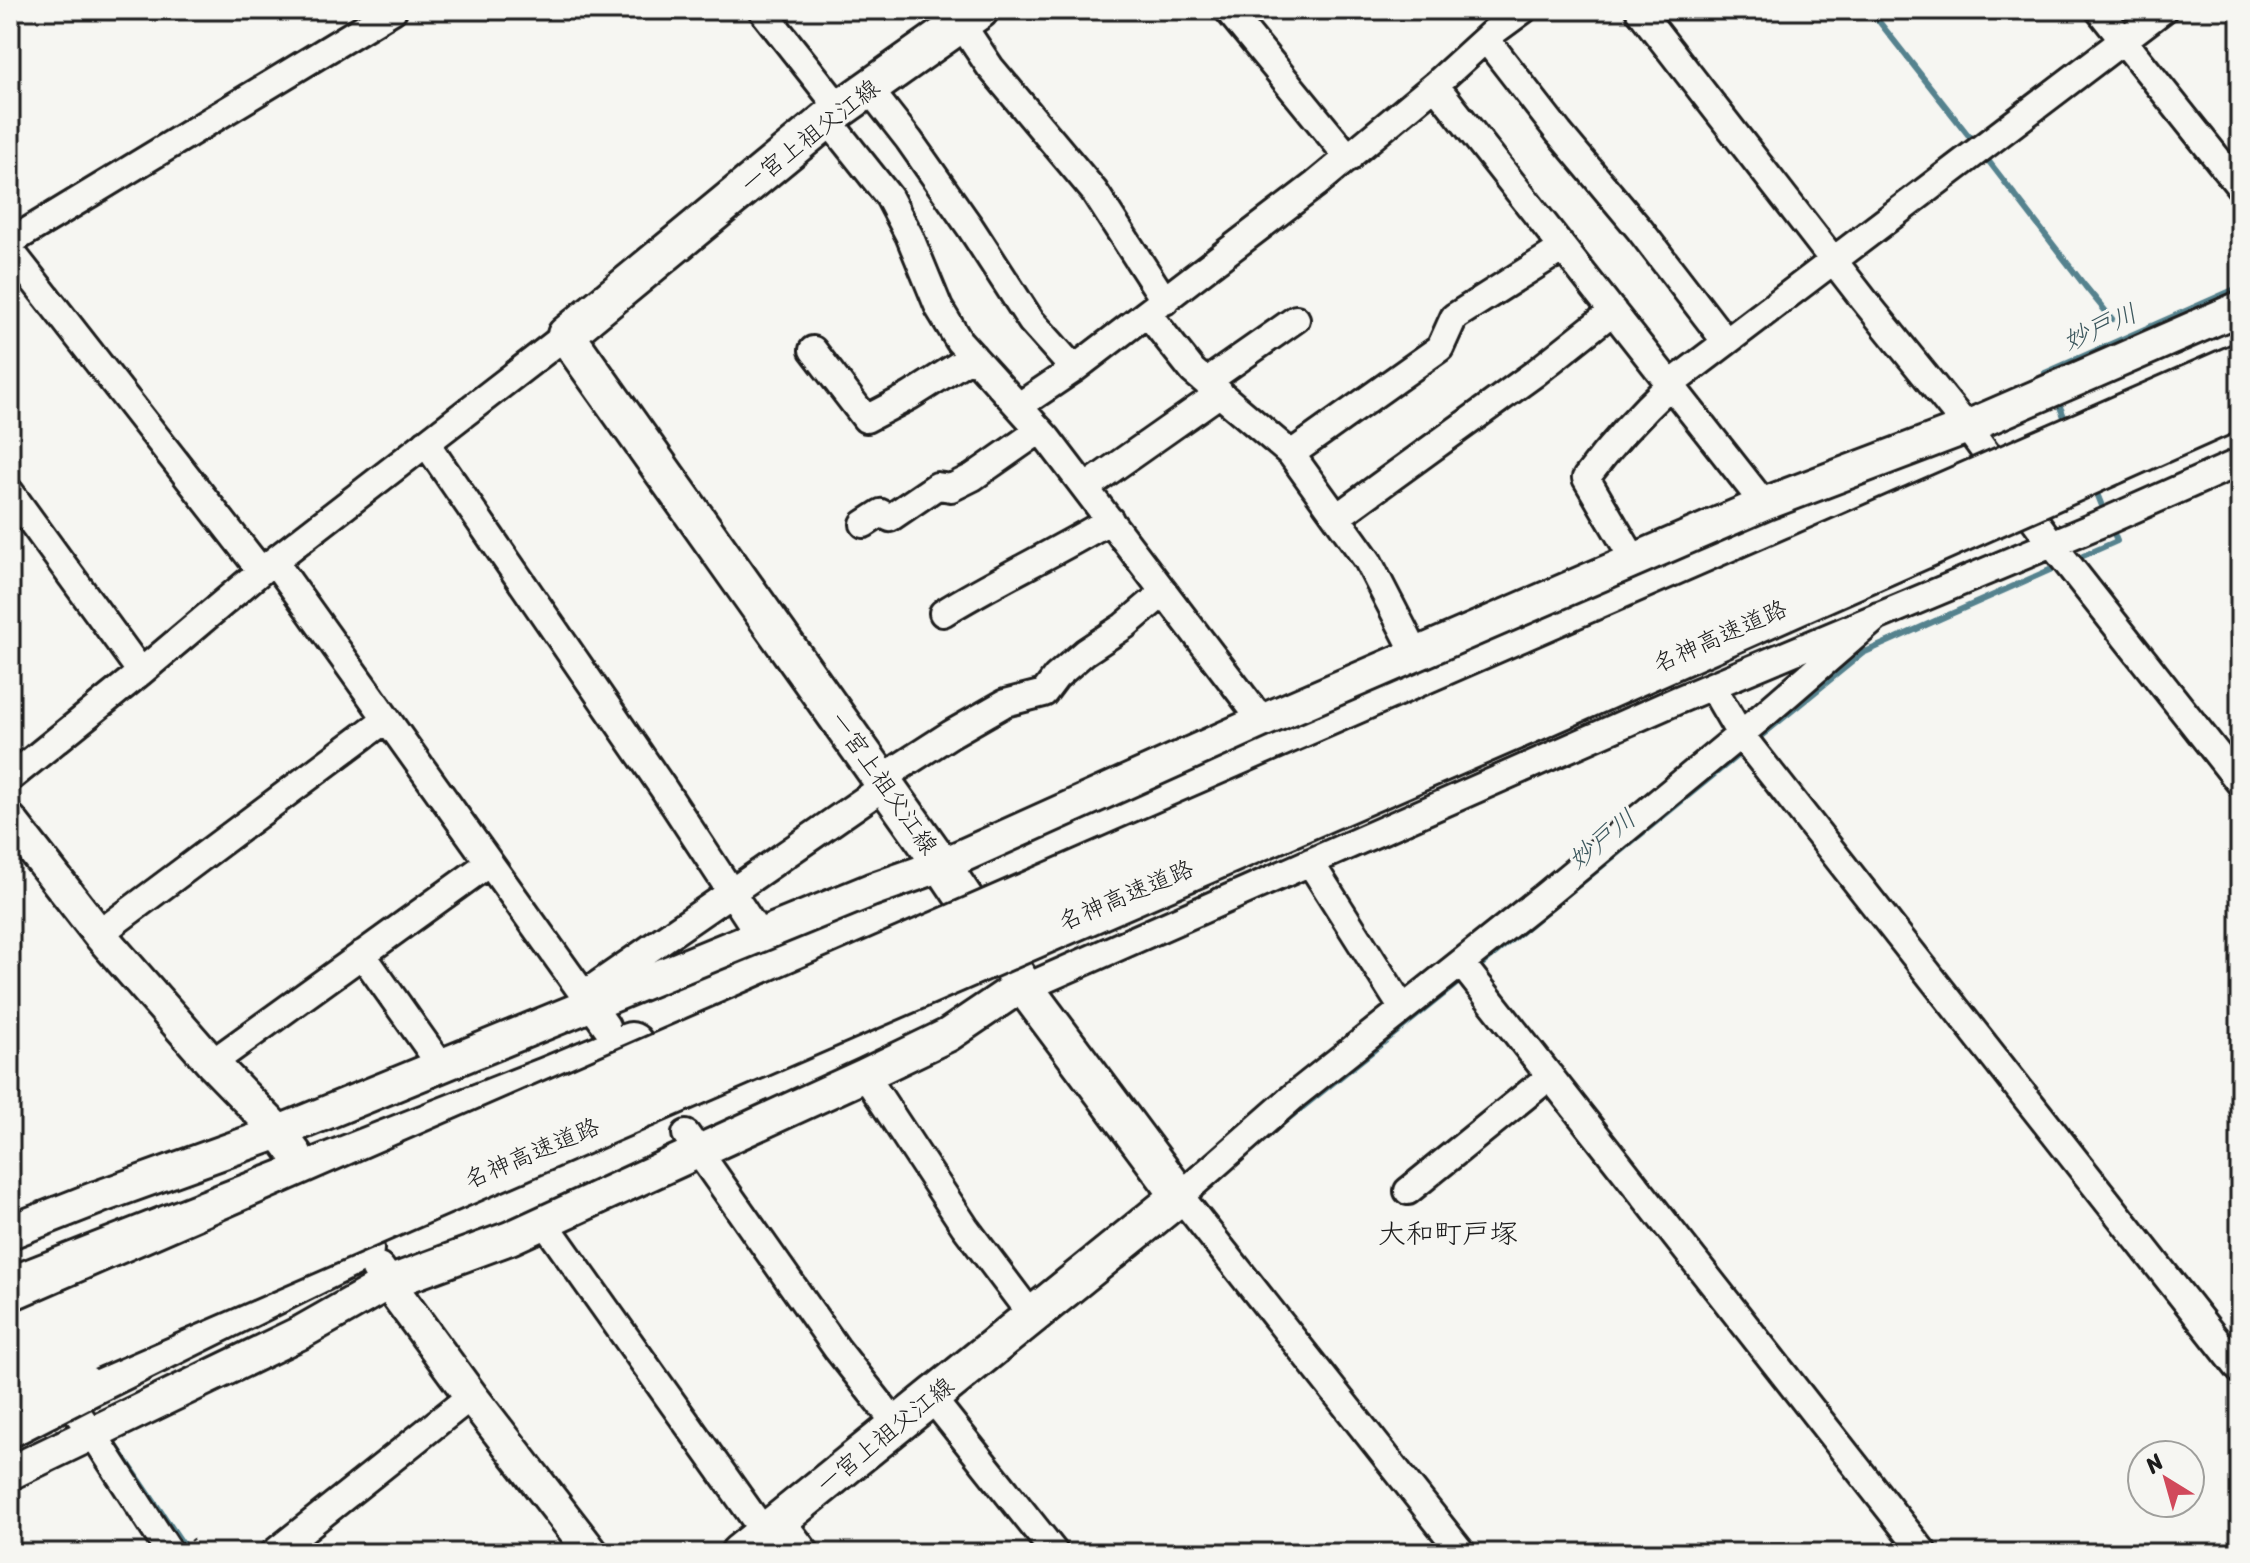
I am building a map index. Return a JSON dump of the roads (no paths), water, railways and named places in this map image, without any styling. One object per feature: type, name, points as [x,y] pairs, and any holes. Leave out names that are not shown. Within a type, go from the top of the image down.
[{"type":"highway","name":"名神高速道路","points":[[10,1381],[1779,588],[2103,446],[2240,366]]},
{"type":"highway","name":"名神高速道路","points":[[2103,446],[2240,405]]},
{"type":"highway","name":"名神高速道路","points":[[10,1339],[1779,588]]},
{"type":"highway","points":[[10,1289],[549,1079],[1325,752],[1779,588]]},
{"type":"highway","points":[[46,1405],[491,1186],[906,1002],[1540,728],[1779,588]]},
{"type":"main road","name":"一宮上祖父江線","points":[[761,1535],[1180,1196],[1025,988],[942,865],[566,335],[845,106],[964,14]]},
{"type":"street","points":[[10,242],[393,10]]},
{"type":"street","points":[[762,10],[845,106],[909,235],[939,308],[959,341],[1040,430],[1262,721]]},
{"type":"street","points":[[1228,10],[1349,158]]},
{"type":"street","points":[[1019,406],[1074,369],[1349,158],[1523,10]]},
{"type":"street","points":[[1639,10],[1967,427],[2052,544],[2240,783]]},
{"type":"street","points":[[2099,10],[2240,187]]},
{"type":"street","points":[[1634,560],[1586,478],[1615,439],[1671,384],[2163,10]]},
{"type":"street","points":[[964,14],[1010,92],[1094,191],[1156,307],[1170,344],[1193,371],[1291,454],[1368,561],[1416,654]]},
{"type":"street","points":[[1486,39],[1726,342]]},
{"type":"street","points":[[1435,85],[1764,504]]},
{"type":"street","points":[[845,106],[909,140],[1031,321],[1074,369]]},
{"type":"street","points":[[1291,454],[1440,348],[1454,317],[1563,248]]},
{"type":"street","points":[[10,250],[267,566],[386,719],[593,1009]]},
{"type":"street","points":[[10,1232],[99,1197],[288,1144],[442,1067],[593,1009],[871,890],[942,865],[1262,721],[1764,504],[1967,427],[2240,308]]},
{"type":"street","points":[[1337,517],[1534,374],[1613,311]]},
{"type":"street","points":[[1085,488],[1296,319]]},
{"type":"street","points":[[10,778],[267,566],[566,335]]},
{"type":"street","points":[[813,350],[866,419],[910,396],[973,356]]},
{"type":"street","points":[[864,524],[881,513],[890,518],[937,486],[951,488],[973,477],[1040,430]]},
{"type":"street","points":[[426,443],[760,936]]},
{"type":"street","points":[[10,1473],[300,1333],[383,1276],[510,1238],[692,1142],[865,1075],[948,1035],[1010,993],[1712,686],[2240,462]]},
{"type":"street","points":[[10,492],[141,672]]},
{"type":"street","points":[[943,613],[1110,520]]},
{"type":"street","points":[[593,1009],[732,892],[951,734],[1005,703],[1044,693],[1075,660],[1124,626],[1164,592]]},
{"type":"street","points":[[1462,1553],[1180,1196],[1295,1095],[1403,1009],[1467,970],[1746,742],[1878,616]]},
{"type":"street","points":[[1712,686],[1746,742],[2240,1370]]},
{"type":"street","points":[[99,934],[386,719]]},
{"type":"street","points":[[10,820],[99,934],[288,1144]]},
{"type":"street","points":[[1310,862],[1403,1009]]},
{"type":"street","points":[[212,1063],[489,863]]},
{"type":"street","points":[[362,954],[442,1067]]},
{"type":"street","points":[[1467,970],[1924,1553]]},
{"type":"street","points":[[865,1075],[965,1227],[1032,1316]]},
{"type":"street","points":[[1408,1191],[1550,1076]]},
{"type":"street","points":[[692,1142],[837,1349],[897,1425]]},
{"type":"street","points":[[544,1222],[761,1535],[806,1553]]},
{"type":"street","points":[[383,1276],[592,1553]]},
{"type":"street","points":[[10,1321],[93,1434],[170,1553]]},
{"type":"street","points":[[274,1553],[471,1396]]},
{"type":"street","points":[[931,1397],[1055,1553]]},
{"type":"waterway","points":[[1870,10],[1976,145]]},
{"type":"waterway","points":[[1987,159],[2112,319]]},
{"type":"waterway","name":"妙戸川","points":[[2048,380],[2045,373],[2240,287]]},
{"type":"waterway","name":"妙戸川","points":[[2056,397],[2067,424]]},
{"type":"waterway","name":"妙戸川","points":[[2094,486],[2106,516]]},
{"type":"waterway","name":"妙戸川","points":[[2083,556],[2117,541],[2111,526]]},
{"type":"waterway","name":"妙戸川","points":[[1755,741],[1863,653],[2061,565]]},
{"type":"waterway","name":"妙戸川","points":[[1476,969],[1743,751]]},
{"type":"waterway","name":"妙戸川","points":[[1273,1131],[1464,978]]},
{"type":"waterway","points":[[117,1447],[189,1553]]},
{"type":"district","name":"大和町戸塚","points":[[1448,1233]]}]
